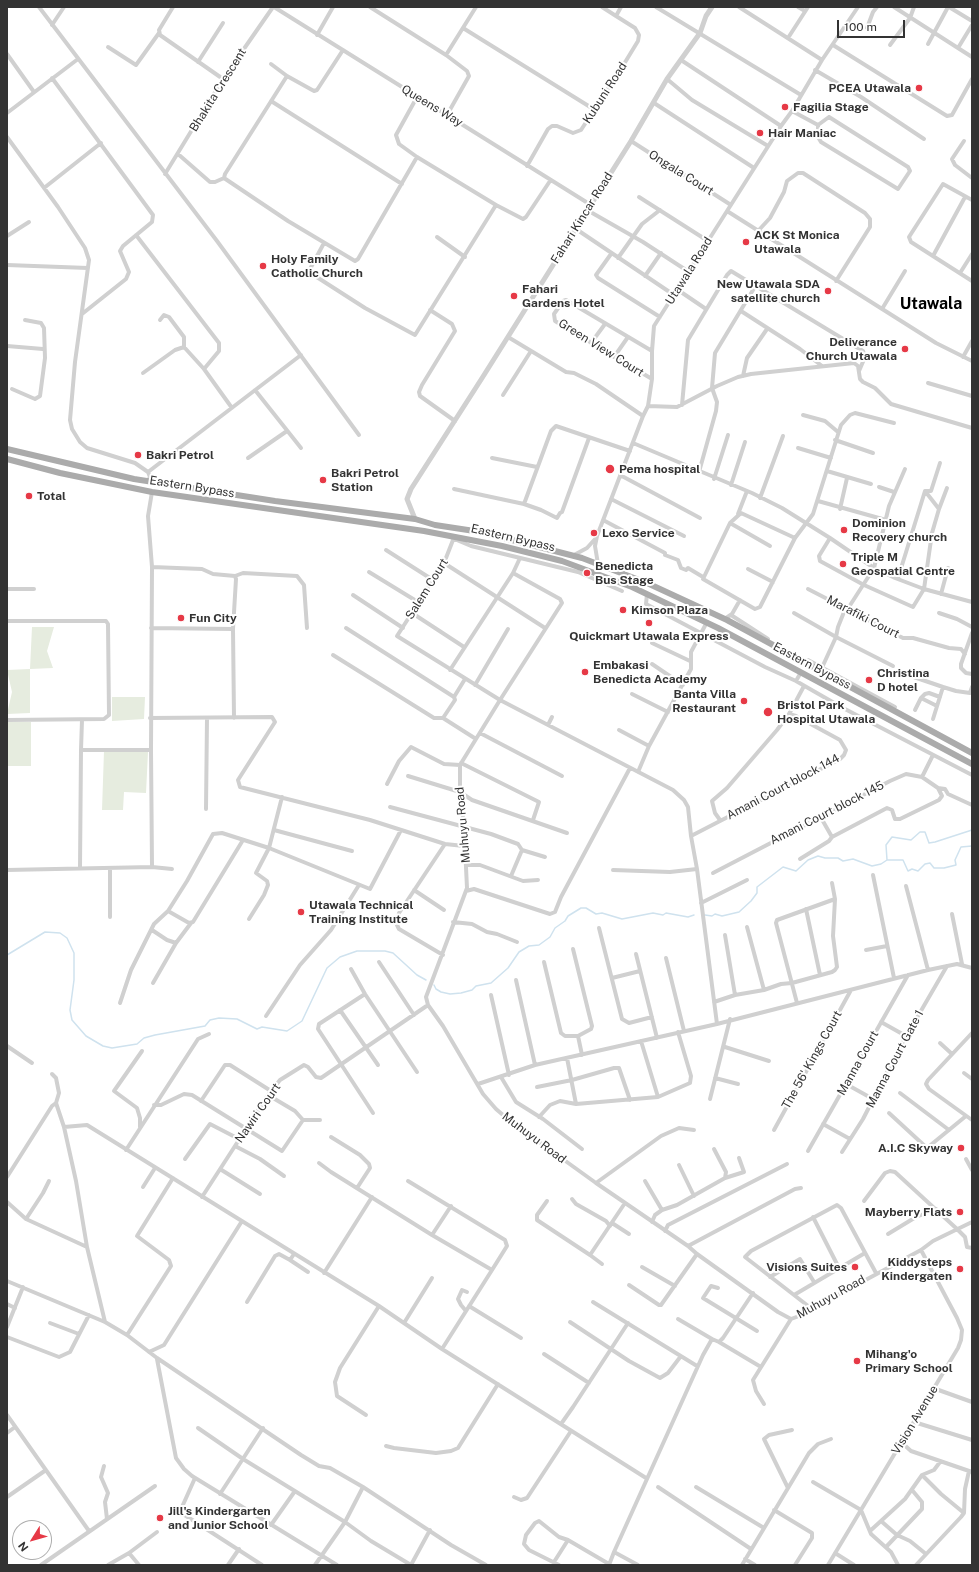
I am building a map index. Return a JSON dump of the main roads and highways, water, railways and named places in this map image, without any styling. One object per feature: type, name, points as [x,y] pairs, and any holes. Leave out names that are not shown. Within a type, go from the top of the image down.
[{"type":"main road","name":"Eastern Bypass","points":[[7,449],[120,476],[148,481],[275,501],[415,519],[435,525],[481,532],[573,556],[647,583],[729,618],[743,629],[972,752]]},
{"type":"main road","name":"Eastern Bypass","points":[[7,459],[60,473],[152,492],[397,527],[502,546],[555,559],[595,572],[707,622],[800,674],[972,764]]},
{"type":"main road","points":[[397,527],[398,517]]},
{"type":"main road","points":[[737,638],[743,629]]},
{"type":"waterway","points":[[705,915],[712,916],[715,914],[722,916],[739,912],[757,893],[757,887],[783,867],[796,871],[808,860],[818,856],[825,858],[838,858],[843,861],[853,859],[872,866],[881,864],[887,860],[886,845],[892,837],[911,840],[920,832],[925,832],[929,843],[972,830]]},
{"type":"waterway","points":[[887,860],[903,860],[908,871],[912,869],[918,871],[925,864],[930,863],[934,868],[944,868],[956,865],[955,860],[961,847],[972,846]]},
{"type":"waterway","points":[[434,985],[436,989],[441,992],[450,994],[461,993],[472,990],[476,986],[491,983],[508,968],[519,952],[529,946],[539,945],[550,937],[555,928],[565,921],[568,916],[581,908],[586,908],[596,914],[602,913],[622,919],[653,913],[663,915],[666,913],[688,917],[694,915]]},
{"type":"waterway","points":[[7,955],[45,932],[60,933],[67,938],[74,953],[74,980],[70,1010],[72,1020],[86,1036],[103,1046],[112,1048],[137,1044],[144,1038],[155,1035],[205,1026],[210,1020],[219,1018],[237,1019],[257,1029],[262,1027],[287,1031],[302,1021],[327,968],[340,957],[357,951],[385,951],[393,953],[417,975],[426,980]]},
{"type":"place","name":"PCEA Utawala","points":[[919,88]]},
{"type":"place","name":"Fagilia Stage","points":[[785,107]]},
{"type":"place","name":"Hair Maniac","points":[[760,133]]},
{"type":"place","name":"ACK St Monica Utawala","points":[[746,242]]},
{"type":"place","name":"Holy Family Catholic Church","points":[[263,266]]},
{"type":"place","name":"New Utawala SDA satellite church","points":[[828,291]]},
{"type":"place","name":"Fahari Gardens Hotel","points":[[514,296]]},
{"type":"place","name":"Deliverance Church Utawala","points":[[905,349]]},
{"type":"place","name":"Bakri Petrol","points":[[138,455]]},
{"type":"place","name":"Pema hospital","points":[[610,469]]},
{"type":"place","name":"Bakri Petrol Station","points":[[323,480]]},
{"type":"place","name":"Total","points":[[29,496]]},
{"type":"place","name":"Dominion Recovery church","points":[[844,530]]},
{"type":"place","name":"Lexo Service","points":[[594,533]]},
{"type":"place","name":"Triple M Geospatial Centre","points":[[843,564]]},
{"type":"place","name":"Benedicta Bus Stage","points":[[587,573]]},
{"type":"place","name":"Kimson Plaza","points":[[623,610]]},
{"type":"place","name":"Fun City","points":[[181,618]]},
{"type":"place","name":"Quickmart Utawala Express","points":[[649,623]]},
{"type":"place","name":"Embakasi Benedicta Academy","points":[[585,672]]},
{"type":"place","name":"Christina D hotel","points":[[869,680]]},
{"type":"place","name":"Banta Villa Restaurant","points":[[744,701]]},
{"type":"place","name":"Bristol Park Hospital Utawala","points":[[768,712]]},
{"type":"place","name":"Utawala Technical Training Institute","points":[[301,912]]},
{"type":"place","name":"A.I.C Skyway","points":[[961,1148]]},
{"type":"place","name":"Mayberry Flats","points":[[960,1212]]},
{"type":"place","name":"Visions Suites","points":[[855,1267]]},
{"type":"place","name":"Kiddysteps Kindergaten","points":[[960,1269]]},
{"type":"place","name":"Mihang'o Primary School","points":[[857,1361]]},
{"type":"place","name":"Jill's Kindergarten and Junior School","points":[[160,1518]]},
{"type":"district","name":"Utawala","points":[[931,304]]}]
